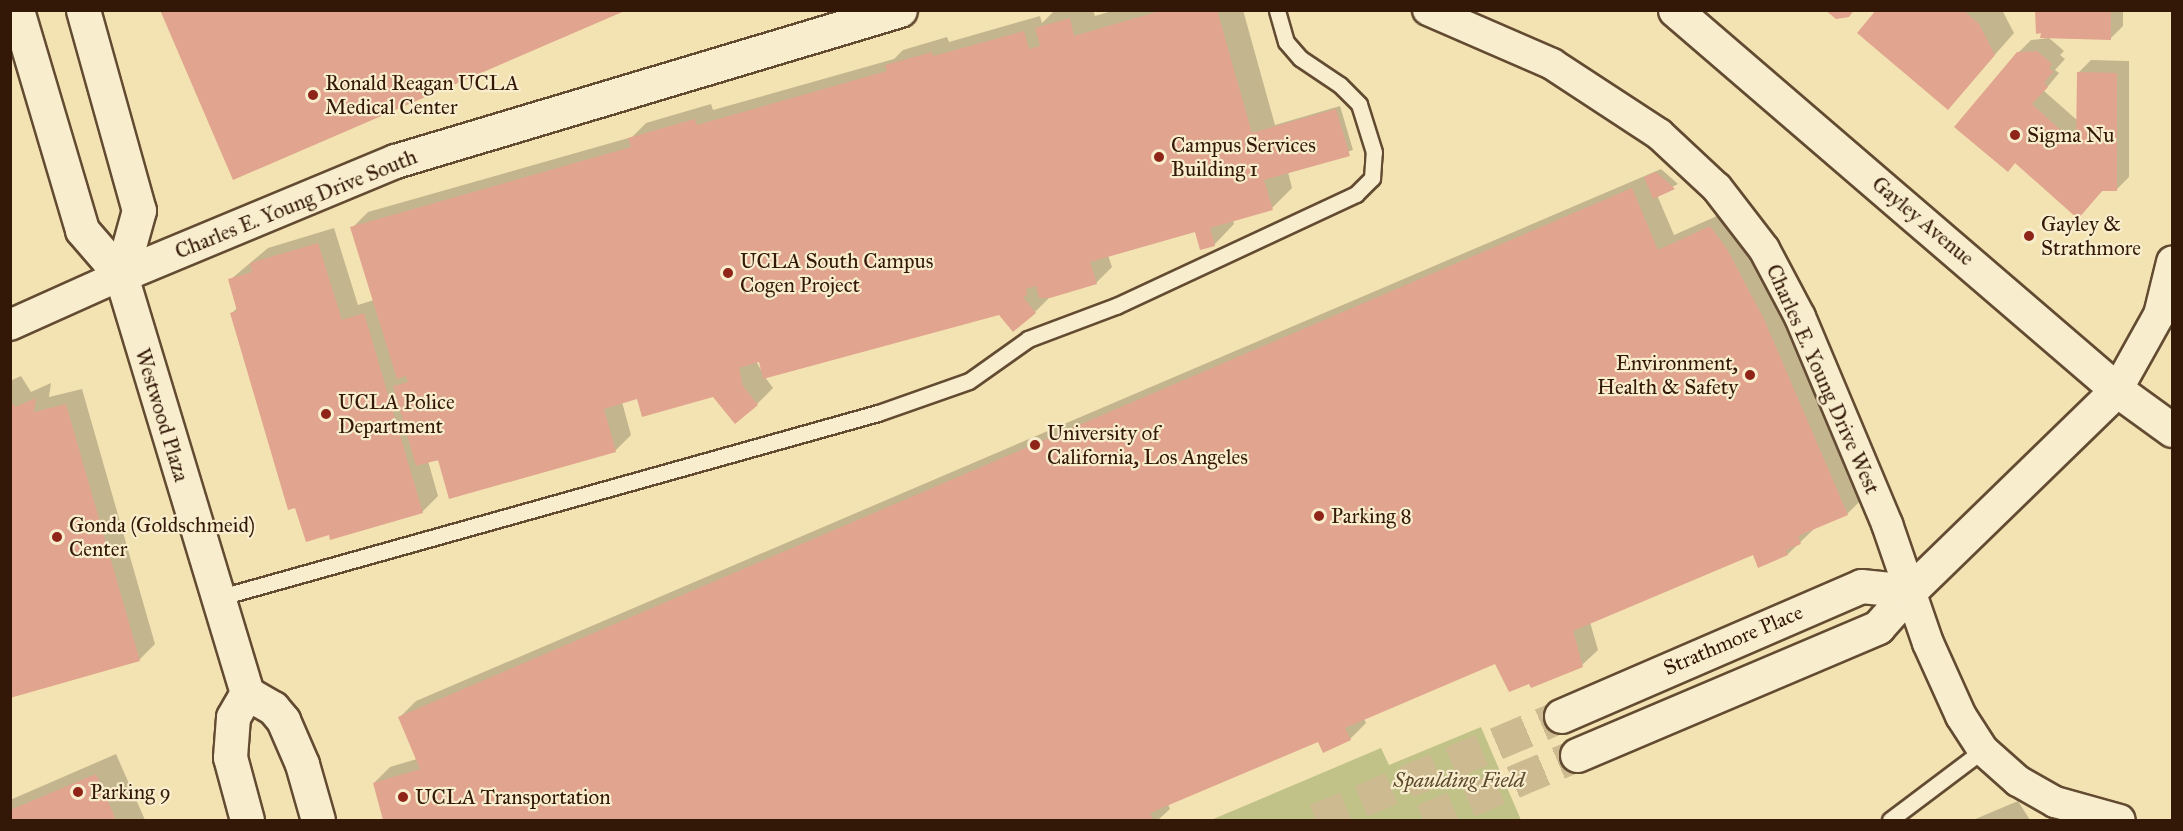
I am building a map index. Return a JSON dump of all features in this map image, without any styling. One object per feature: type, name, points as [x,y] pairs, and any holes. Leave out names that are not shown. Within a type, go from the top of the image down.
[{"type":"street","name":"Westwood Plaza","points":[[18,10],[82,230],[121,275],[246,693]]},
{"type":"street","points":[[83,10],[139,210],[121,275]]},
{"type":"street","name":"Charles E. Young Drive South","points":[[10,325],[121,275],[395,161],[900,10]]},
{"type":"street","name":"Charles E. Young Drive West","points":[[1428,10],[1571,75],[1659,134],[1717,188],[1764,249],[1800,317],[1887,524],[1910,591],[1961,716],[1983,750],[2018,781],[2055,802],[2120,820]]},
{"type":"street","name":"Gayley Avenue","points":[[1675,10],[2117,390],[2172,430]]},
{"type":"street","points":[[1577,755],[1878,627],[1910,591],[2117,390],[2159,315],[2172,262]]},
{"type":"street","name":"Strathmore Place","points":[[1561,716],[1861,586],[1910,591]]},
{"type":"street","points":[[247,820],[230,757],[233,717],[246,693],[273,708],[283,720],[302,764],[318,820]]},
{"type":"lane","points":[[218,598],[878,413],[959,385],[1028,339],[1116,306],[1356,194],[1372,178],[1374,152],[1359,104],[1340,85],[1300,58],[1286,42],[1277,10]]},
{"type":"lane","points":[[1890,820],[1983,750]]},
{"type":"green space","name":"Spaulding Field","points":[[1481,727],[1521,820],[1211,820],[1381,748],[1389,765]]},
{"type":"building","name":"Ronald Reagan UCLA Medical Center","points":[[160,10],[627,10],[233,180]]},
{"type":"building","name":"UCLA South Campus Cogen Project","points":[[1163,10],[1217,10],[1252,133],[1336,109],[1350,156],[1264,180],[1273,210],[1210,228],[1215,246],[1200,250],[1195,232],[1090,262],[1097,284],[1050,298],[1039,298],[1036,286],[1026,289],[1027,295],[1023,297],[1036,313],[1013,332],[999,315],[763,379],[759,362],[739,368],[743,386],[758,405],[735,424],[713,397],[642,417],[637,399],[604,409],[616,452],[449,499],[438,460],[416,466],[393,386],[408,382],[406,376],[397,379],[350,227],[631,147],[628,138],[695,119],[697,125],[887,71],[885,65],[932,52],[933,56],[1024,31],[1029,49],[1040,46],[1035,28],[1070,18],[1074,36]]},
{"type":"building","points":[[1825,10],[1854,10],[1849,17],[1836,19]]},
{"type":"building","points":[[1876,10],[1963,10],[1979,24],[1995,55],[1948,110],[1857,33]]},
{"type":"building","points":[[2035,10],[2111,10],[2111,40],[2040,38],[2041,33],[2036,34]]},
{"type":"building","name":"Sigma Nu","points":[[2037,51],[2052,64],[2049,68],[2053,72],[2044,83],[2048,87],[2032,104],[2076,144],[2077,72],[2117,73],[2117,191],[2102,191],[2078,219],[2015,163],[2008,172],[1954,127],[2017,52]]},
{"type":"building","points":[[1656,172],[1675,189],[1653,199],[1644,177]]},
{"type":"building","name":"Parking 8","points":[[1632,188],[1658,250],[1710,226],[1727,249],[1764,319],[1848,515],[1798,536],[1801,544],[1786,550],[1788,555],[1758,568],[1753,555],[1573,631],[1583,667],[1531,688],[1529,684],[1509,692],[1495,664],[1345,728],[1351,740],[1323,753],[1318,742],[1150,813],[1153,820],[383,820],[373,783],[420,769],[398,717]]},
{"type":"building","name":"UCLA Police Department","points":[[318,243],[342,320],[364,313],[423,513],[330,540],[329,535],[306,542],[295,508],[288,510],[230,313],[237,311],[228,279],[252,272],[250,263]]},
{"type":"building","name":"Gonda (Goldschmeid) Center","points":[[36,398],[34,412],[66,404],[140,661],[10,698],[10,399],[15,407]]},
{"type":"building","name":"Parking 9","points":[[96,774],[116,820],[10,820],[10,810]]},
{"type":"tunnel","points":[[1316,820],[1561,716]]},
{"type":"tunnel","points":[[1423,820],[1577,755]]},
{"type":"place","name":"Ronald Reagan UCLA Medical Center","points":[[313,95]]},
{"type":"place","name":"Sigma Nu","points":[[2015,135]]},
{"type":"place","name":"Campus Services Building 1","points":[[1159,157]]},
{"type":"place","name":"Gayley & Strathmore","points":[[2029,236]]},
{"type":"place","name":"UCLA South Campus Cogen Project","points":[[728,273]]},
{"type":"place","name":"Environment, Health & Safety","points":[[1750,375]]},
{"type":"place","name":"UCLA Police Department","points":[[326,414]]},
{"type":"place","name":"University of California, Los Angeles","points":[[1035,445]]},
{"type":"place","name":"Parking 8","points":[[1319,516]]},
{"type":"place","name":"Gonda (Goldschmeid) Center","points":[[57,537]]},
{"type":"place","name":"Parking 9","points":[[78,792]]},
{"type":"place","name":"UCLA Transportation","points":[[403,797]]}]
